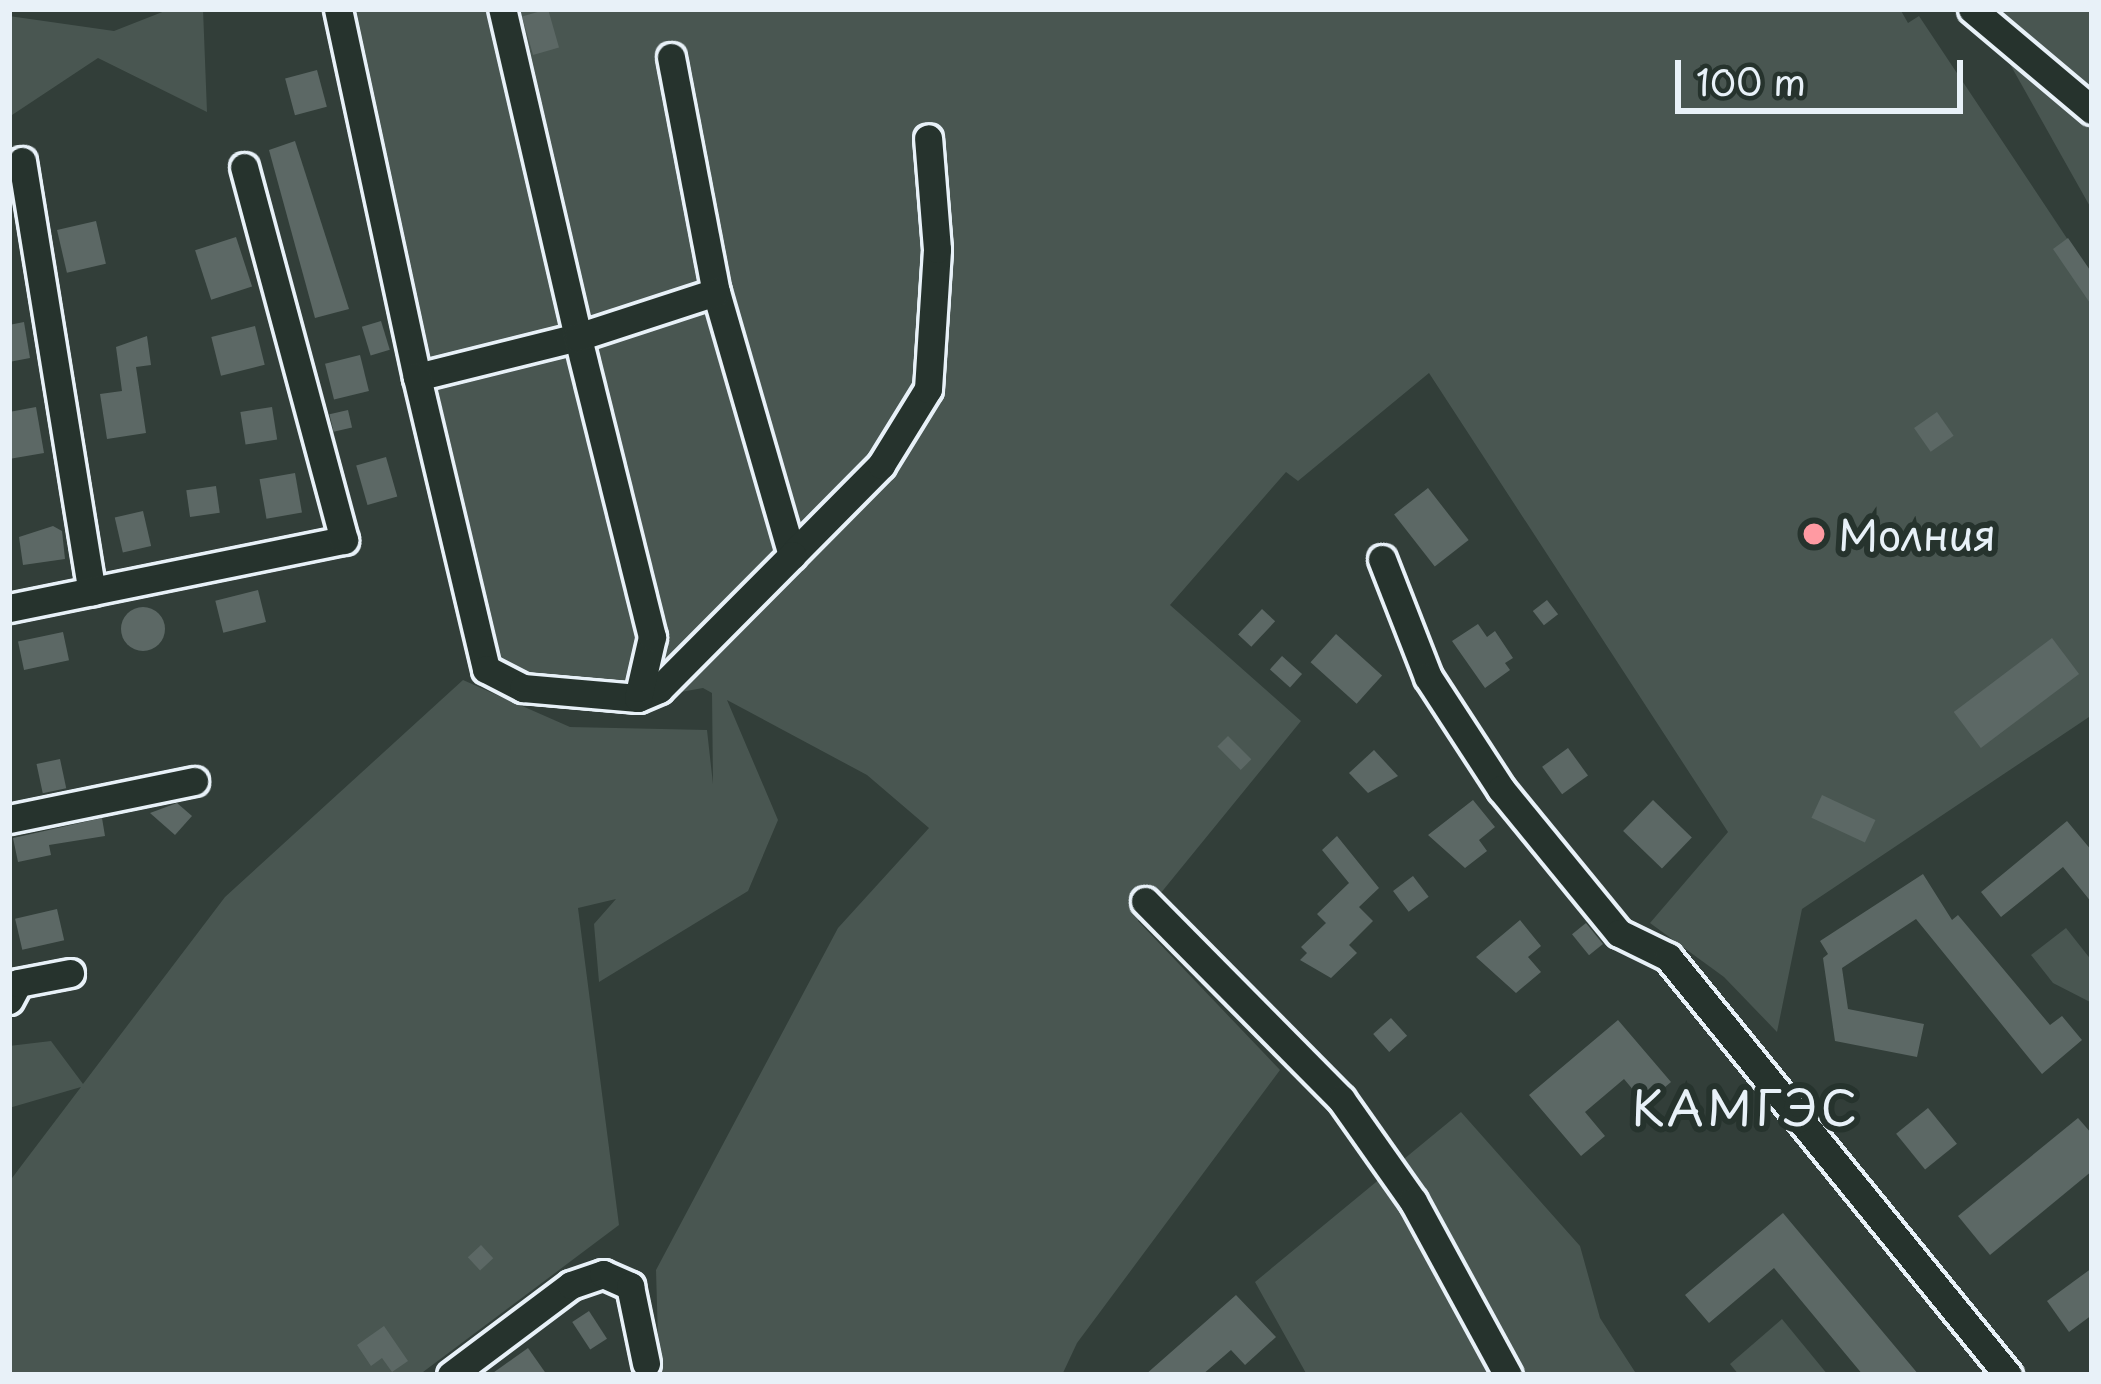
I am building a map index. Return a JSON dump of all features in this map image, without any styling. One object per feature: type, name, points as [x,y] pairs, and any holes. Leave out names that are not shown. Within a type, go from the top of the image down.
[{"type":"street","points":[[338,9],[486,669],[523,688],[638,698],[658,689],[881,465],[928,389],[937,248],[928,138]]},
{"type":"street","points":[[502,9],[652,637],[638,698]]},
{"type":"street","points":[[1972,9],[2092,110]]},
{"type":"street","points":[[671,57],[716,292],[792,555]]},
{"type":"street","points":[[22,161],[92,591]]},
{"type":"street","points":[[9,608],[344,540],[244,166]]},
{"type":"street","points":[[417,377],[578,338],[716,292]]},
{"type":"street","points":[[1382,559],[1428,677],[1502,789],[1619,933],[1668,957],[2008,1375]]},
{"type":"street","points":[[9,819],[194,781]]},
{"type":"street","points":[[1145,901],[1340,1099],[1413,1201],[1508,1375]]},
{"type":"street","points":[[9,1000],[18,983],[70,973]]},
{"type":"street","points":[[451,1375],[571,1285],[603,1274],[629,1286],[646,1363]]},
{"type":"shaded area","points":[[170,9],[203,9],[207,112],[98,58],[9,117],[9,16],[114,31]]},
{"type":"shaded area","points":[[349,9],[1900,9],[1908,23],[1919,16],[2092,276],[2092,715],[1802,909],[1777,1032],[1724,977],[1650,923],[1728,832],[1429,373],[1298,481],[1286,472],[1170,605],[1301,721],[1138,921],[1280,1070],[1077,1343],[1062,1375],[659,1375],[656,1270],[838,928],[929,828],[867,775],[727,700],[778,820],[748,891],[599,982],[594,924],[616,899],[578,908],[619,1225],[419,1375],[9,1375],[9,1182],[81,1087],[9,1108],[9,1046],[51,1041],[83,1084],[225,897],[463,680],[570,727],[707,730],[713,784],[712,693],[703,688],[647,698],[505,678]]},
{"type":"shaded area","points":[[1979,9],[2092,9],[2092,210]]},
{"type":"shaded area","points":[[2066,928],[2092,961],[2092,1003],[2053,983],[2031,955]]},
{"type":"shaded area","points":[[1461,1112],[1580,1246],[1600,1318],[1637,1375],[1307,1375],[1255,1282]]},
{"type":"shaded area","points":[[1782,1319],[1828,1375],[1739,1375],[1730,1364]]},
{"type":"building","points":[[548,9],[559,47],[533,55],[522,16]]},
{"type":"building","points":[[317,70],[327,107],[295,115],[285,79]]},
{"type":"building","points":[[295,141],[349,309],[315,318],[269,150]]},
{"type":"building","points":[[96,221],[106,264],[67,273],[57,230]]},
{"type":"building","points":[[236,237],[252,286],[211,300],[195,250]]},
{"type":"building","points":[[2068,238],[2092,273],[2092,306],[2053,249]]},
{"type":"building","points":[[381,321],[390,350],[371,356],[362,327]]},
{"type":"building","points":[[24,322],[30,358],[9,362],[9,325]]},
{"type":"building","points":[[255,326],[265,365],[221,376],[211,337]]},
{"type":"building","points":[[147,336],[151,365],[136,367],[146,433],[107,439],[100,394],[122,391],[116,347]]},
{"type":"building","points":[[360,355],[369,391],[334,400],[325,364]]},
{"type":"building","points":[[36,407],[44,453],[9,459],[9,412]]},
{"type":"building","points":[[272,407],[277,440],[246,445],[240,412]]},
{"type":"building","points":[[348,410],[352,428],[334,432],[329,414]]},
{"type":"building","points":[[1937,412],[1954,436],[1931,452],[1914,428]]},
{"type":"building","points":[[386,457],[397,496],[368,505],[356,466]]},
{"type":"building","points":[[295,473],[302,512],[266,519],[260,479]]},
{"type":"building","points":[[216,486],[220,513],[190,517],[186,490]]},
{"type":"building","points":[[1428,488],[1469,540],[1435,566],[1394,514]]},
{"type":"building","points":[[143,511],[151,546],[123,553],[115,518]]},
{"type":"building","points":[[53,526],[62,531],[65,559],[23,565],[19,537]]},
{"type":"building","points":[[258,590],[266,622],[223,633],[215,601]]},
{"type":"building","points":[[1547,600],[1558,614],[1544,625],[1533,611]]},
{"type":"building","points":[[143,607],[159,613],[165,629],[159,645],[143,651],[127,645],[121,629],[127,613]]},
{"type":"building","points":[[1262,609],[1275,621],[1251,647],[1238,635]]},
{"type":"building","points":[[1478,624],[1487,637],[1495,631],[1513,658],[1505,663],[1510,670],[1485,688],[1452,641]]},
{"type":"building","points":[[63,632],[69,660],[24,670],[18,642]]},
{"type":"building","points":[[1336,634],[1382,675],[1357,704],[1311,662]]},
{"type":"building","points":[[2052,638],[2079,674],[1981,748],[1954,712]]},
{"type":"building","points":[[1282,656],[1302,674],[1290,687],[1270,669]]},
{"type":"building","points":[[1228,736],[1251,759],[1241,770],[1217,747]]},
{"type":"building","points":[[1568,748],[1588,776],[1562,794],[1542,767]]},
{"type":"building","points":[[1374,750],[1398,776],[1368,793],[1349,773]]},
{"type":"building","points":[[60,759],[66,788],[43,793],[37,764]]},
{"type":"building","points":[[1822,795],[1875,820],[1865,843],[1811,818]]},
{"type":"building","points":[[1473,800],[1495,827],[1479,840],[1487,851],[1465,868],[1428,835]]},
{"type":"building","points":[[1653,800],[1692,838],[1662,868],[1623,831]]},
{"type":"building","points":[[177,803],[192,816],[175,835],[150,813]]},
{"type":"building","points":[[102,818],[105,836],[49,845],[51,855],[18,862],[13,838]]},
{"type":"building","points":[[2067,821],[2092,851],[2092,903],[2063,867],[2001,917],[1981,892]]},
{"type":"building","points":[[1337,836],[1379,888],[1359,907],[1373,921],[1349,945],[1357,953],[1331,978],[1300,960],[1307,953],[1301,947],[1326,923],[1317,914],[1349,883],[1322,850]]},
{"type":"building","points":[[1923,874],[1952,920],[1958,915],[2050,1025],[2062,1016],[2082,1040],[2042,1074],[1916,919],[1842,968],[1848,1009],[1924,1024],[1917,1057],[1835,1041],[1823,958],[1828,954],[1820,941]]},
{"type":"building","points":[[1413,876],[1429,897],[1409,912],[1393,891]]},
{"type":"building","points":[[57,909],[64,940],[22,950],[15,919]]},
{"type":"building","points":[[1520,920],[1541,946],[1528,957],[1541,972],[1516,993],[1476,957]]},
{"type":"building","points":[[1586,923],[1603,944],[1589,955],[1572,934]]},
{"type":"building","points":[[1391,1018],[1407,1036],[1389,1052],[1373,1034]]},
{"type":"building","points":[[1618,1020],[1671,1082],[1645,1104],[1624,1079],[1585,1112],[1605,1136],[1581,1156],[1529,1095]]},
{"type":"building","points":[[1928,1108],[1957,1144],[1925,1170],[1896,1134]]},
{"type":"building","points":[[2078,1118],[2092,1134],[2092,1171],[1990,1255],[1958,1216]]},
{"type":"building","points":[[1783,1213],[1919,1375],[1863,1375],[1774,1268],[1709,1323],[1685,1295]]},
{"type":"building","points":[[481,1245],[493,1258],[480,1270],[468,1257]]},
{"type":"building","points":[[2092,1268],[2092,1315],[2069,1332],[2047,1301]]},
{"type":"building","points":[[1236,1295],[1276,1337],[1245,1365],[1231,1350],[1202,1375],[1145,1375]]},
{"type":"building","points":[[589,1311],[607,1339],[590,1350],[572,1322]]},
{"type":"building","points":[[384,1326],[408,1361],[392,1372],[382,1358],[371,1366],[357,1345]]},
{"type":"building","points":[[528,1348],[547,1375],[490,1375]]},
{"type":"place","name":"Молния","points":[[1814,534]]},
{"type":"district","name":"КАМГЭС","points":[[1746,1107]]}]
